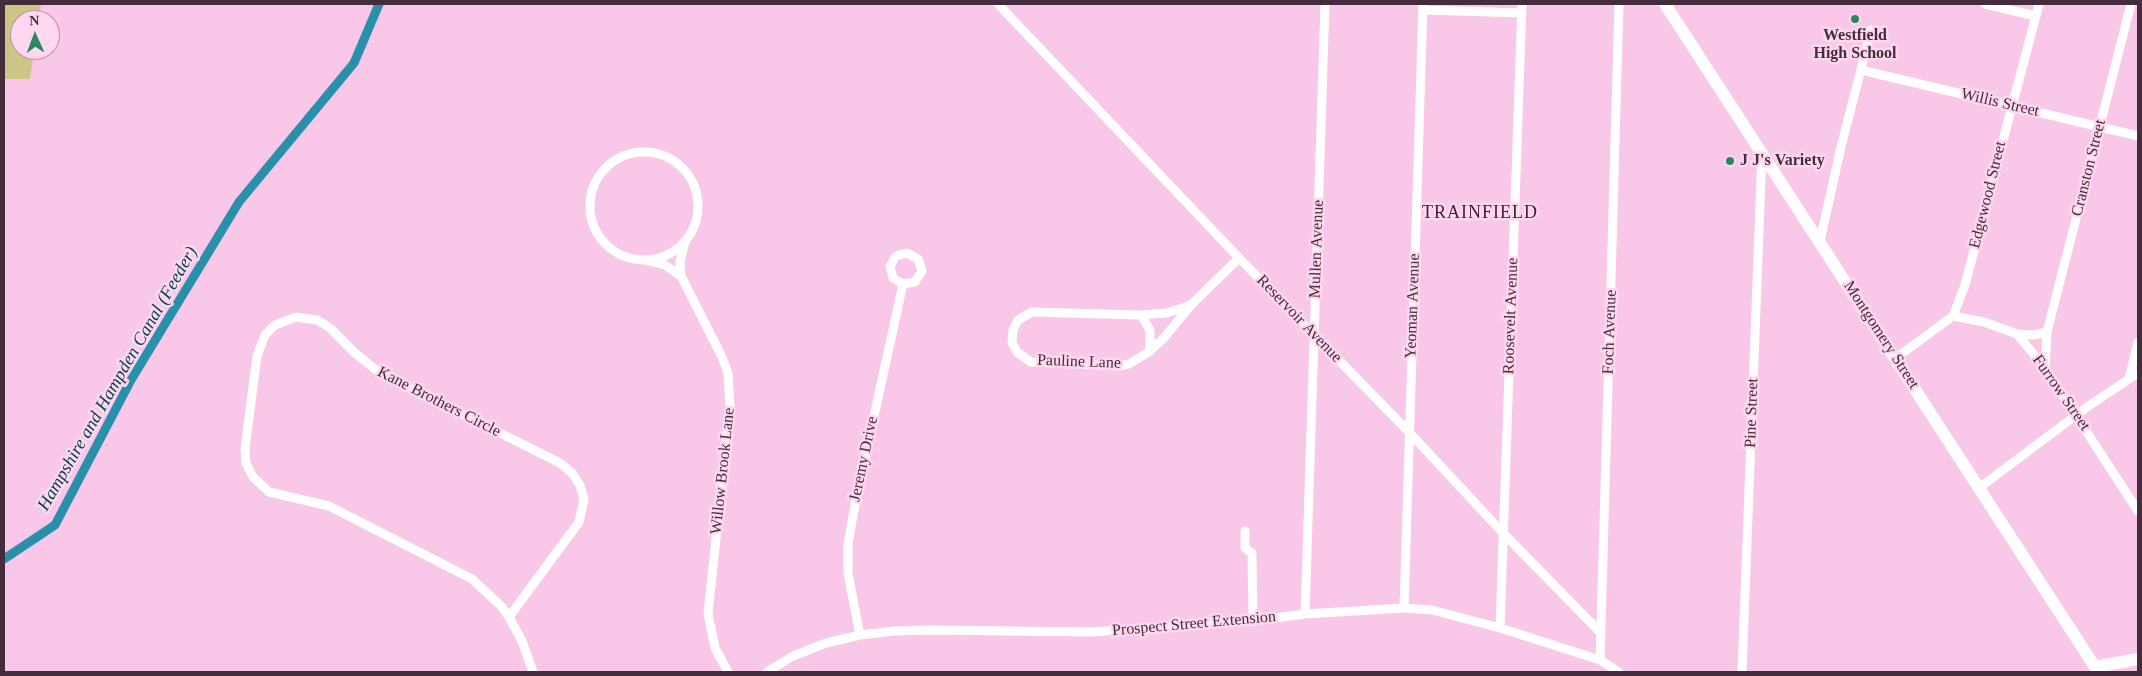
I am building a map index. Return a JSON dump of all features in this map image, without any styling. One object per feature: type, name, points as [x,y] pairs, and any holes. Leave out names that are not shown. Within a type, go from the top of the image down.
[{"type":"main road","name":"Montgomery Street","points":[[1665,4],[2095,667],[2138,659]]},
{"type":"street","name":"Reservoir Avenue","points":[[998,4],[1239,258],[1601,633]]},
{"type":"street","name":"Mullen Avenue","points":[[1305,614],[1325,4]]},
{"type":"street","name":"Foch Avenue","points":[[1600,660],[1619,4]]},
{"type":"street","points":[[1985,4],[2035,16]]},
{"type":"street","name":"Edgewood Street","points":[[1953,316],[1965,285],[2039,4]]},
{"type":"street","name":"Cranston Street","points":[[2045,368],[2047,332],[2131,4]]},
{"type":"street","points":[[1423,7],[1522,8]]},
{"type":"street","name":"Yeoman Avenue","points":[[1404,608],[1423,7]]},
{"type":"street","name":"Roosevelt Avenue","points":[[1500,628],[1522,8]]},
{"type":"street","points":[[1820,241],[1841,147],[1871,30]]},
{"type":"street","name":"Willis Street","points":[[1861,70],[2138,136]]},
{"type":"street","points":[[637,152],[663,155],[679,164],[690,177],[697,193],[699,210],[694,227],[685,242],[680,262],[681,276],[665,265],[628,258],[612,250],[600,238],[592,222],[590,205],[596,180],[606,167],[621,157],[637,152]]},
{"type":"street","name":"Pine Street","points":[[1742,672],[1762,153]]},
{"type":"street","points":[[645,260],[671,253],[685,242]]},
{"type":"street","name":"Pauline Lane","points":[[1192,304],[1166,313],[1141,315],[1032,312],[1018,320],[1012,330],[1012,342],[1017,352],[1026,360],[1046,363],[1115,366],[1129,364],[1150,351],[1192,304],[1239,258]]},
{"type":"street","name":"Willow Brook Lane","points":[[681,276],[722,357],[729,382],[730,407],[708,614],[715,648],[728,672]]},
{"type":"street","name":"Jeremy Drive","points":[[860,635],[848,574],[848,544],[856,494],[903,284]]},
{"type":"street","points":[[1141,315],[1150,330],[1150,351]]},
{"type":"street","points":[[1896,358],[1953,316],[1984,322],[2017,334],[2034,335],[2047,332]]},
{"type":"street","name":"Kane Brothers Circle","points":[[509,617],[579,522],[583,508],[582,493],[572,472],[560,463],[380,373],[354,353],[330,328],[317,320],[296,317],[275,325],[265,335],[258,349],[246,439],[246,463],[257,483],[276,495],[309,500],[329,506],[456,569],[482,587],[502,606],[522,641],[533,672]]},
{"type":"street","name":"Furrow Street","points":[[2017,334],[2045,368],[2077,414],[2138,511]]},
{"type":"street","points":[[2129,379],[2138,342]]},
{"type":"street","points":[[1979,488],[2077,414],[2138,373]]},
{"type":"street","points":[[1246,531],[1245,548],[1252,553],[1253,621]]},
{"type":"street","name":"Prospect Street Extension","points":[[767,672],[809,649],[860,635],[930,630],[1090,632],[1253,621],[1305,614],[1404,608],[1432,610],[1500,628],[1600,660],[1619,672]]},
{"type":"shaded area","points":[[4,4],[41,4],[40,10],[10,10],[10,60],[33,60],[30,79],[4,79]]},
{"type":"waterway","name":"Hampshire and Hampden Canal (Feeder)","points":[[4,559],[55,525],[131,380],[239,202],[354,63],[379,4]]},
{"type":"place","name":"Westfield High School","points":[[1855,19]]},
{"type":"place","name":"J J's Variety","points":[[1730,161]]},
{"type":"district","name":"TRAINFIELD","points":[[1480,213]]}]
